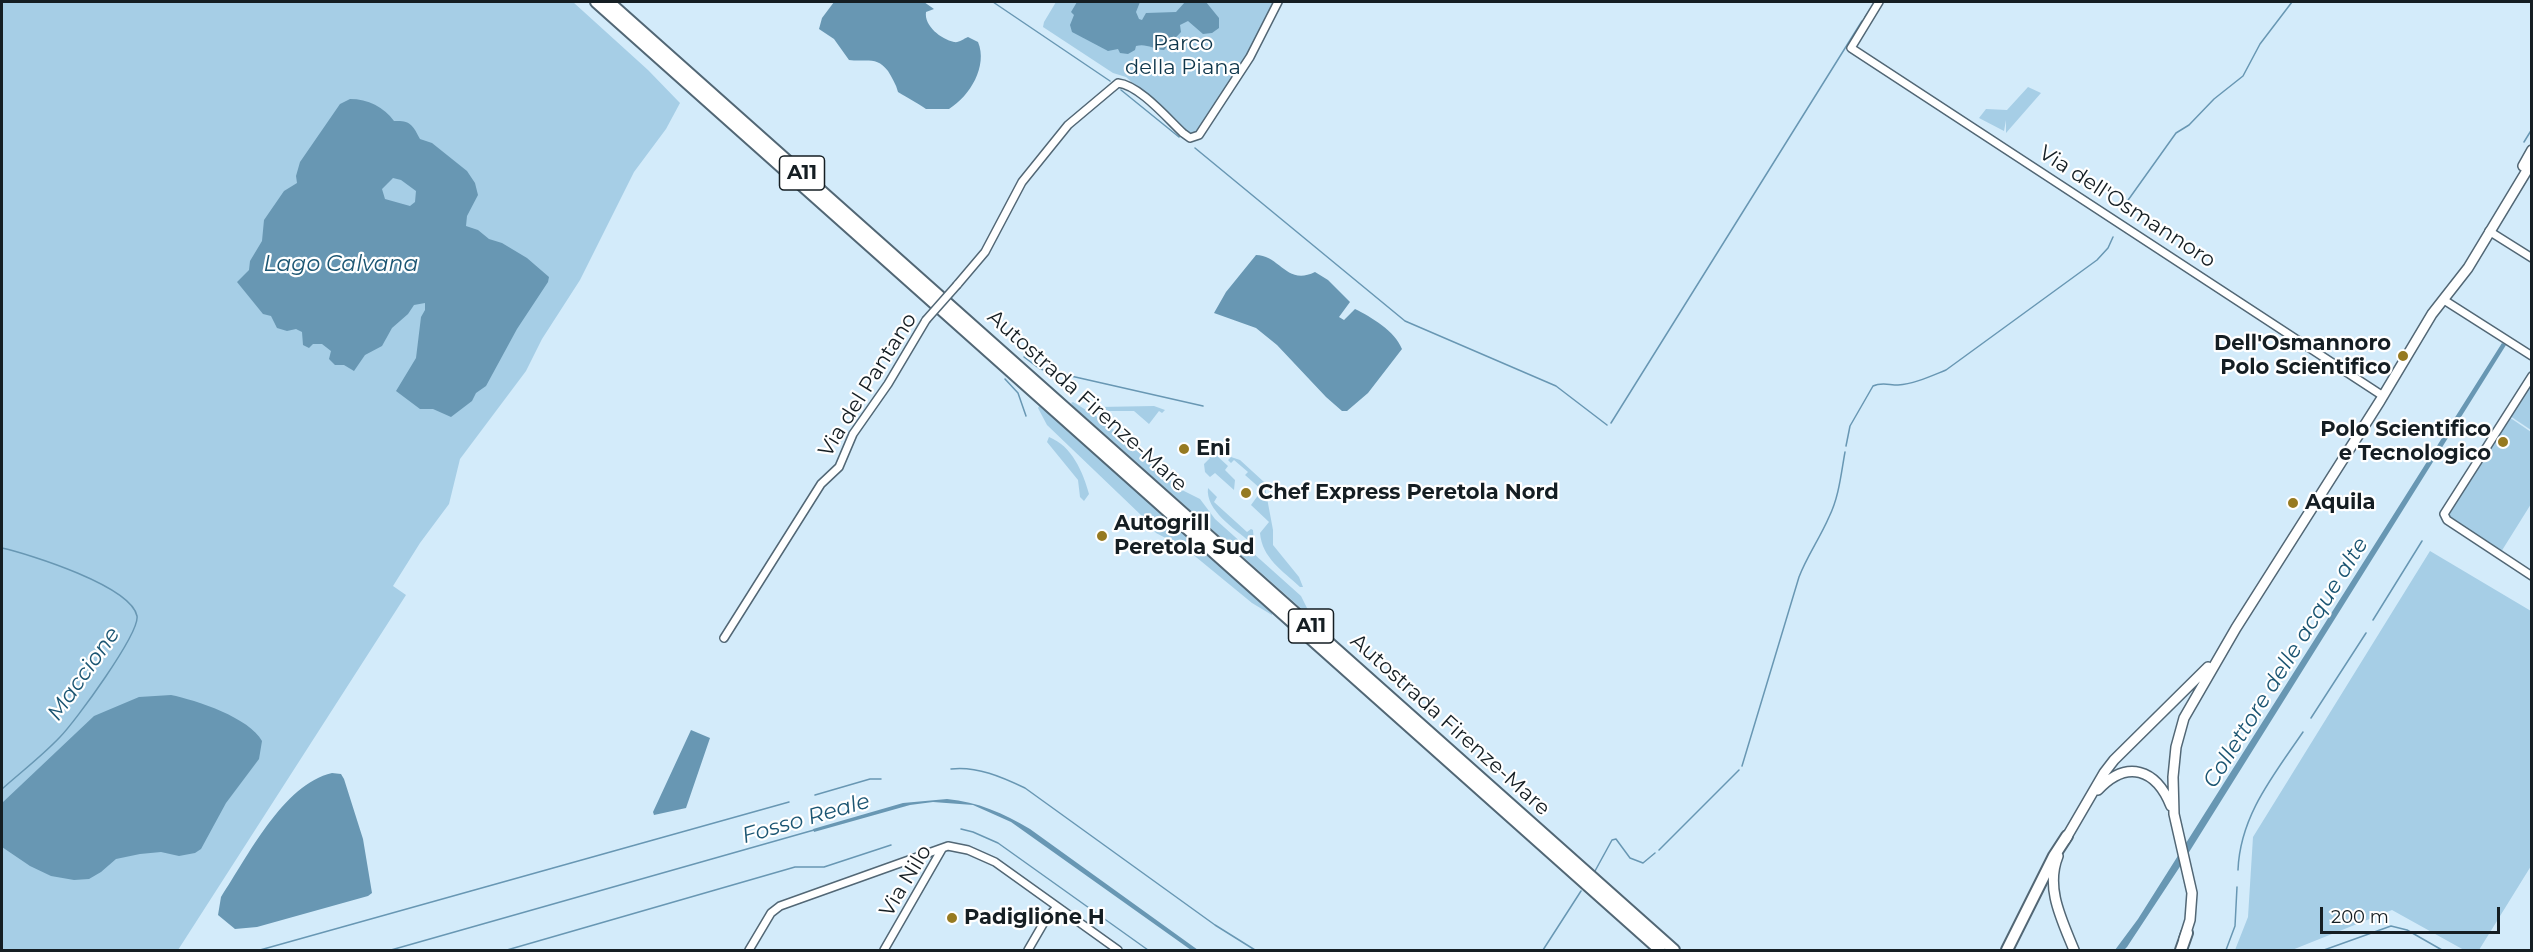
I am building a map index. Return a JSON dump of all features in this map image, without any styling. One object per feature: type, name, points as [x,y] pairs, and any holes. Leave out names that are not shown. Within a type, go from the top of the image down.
[{"type":"highway","points":[[588,2],[664,62]]},
{"type":"highway","name":"Autostrada Firenze-Mare","points":[[597,2],[1582,875],[1674,951]]},
{"type":"highway","name":"Autostrada Firenze-Mare","points":[[609,2],[1582,875],[1660,951]]},
{"type":"highway","points":[[2007,951],[2054,856],[2067,836]]},
{"type":"highway","points":[[1582,875],[1652,951]]},
{"type":"highway","points":[[1582,875],[1683,951]]},
{"type":"highway","points":[[2180,951],[2187,933]]},
{"type":"main road","points":[[2456,282],[2462,265],[2532,150]]},
{"type":"main road","points":[[2187,933],[2192,899],[2174,814],[2173,763],[2180,732],[2189,708],[2220,654],[2382,398],[2408,363],[2437,317],[2444,300],[2468,268],[2532,162]]},
{"type":"main road","points":[[2074,951],[2052,885],[2053,870],[2067,836],[2084,805],[2114,760],[2174,703],[2220,654]]},
{"type":"main road","points":[[2084,805],[2117,774],[2139,772],[2148,775],[2160,785],[2174,814]]},
{"type":"street","name":"Via del Pantano","points":[[724,638],[820,484],[839,467],[853,434],[888,384],[926,320],[985,252],[1022,182],[1068,125],[1118,83],[1138,92],[1190,138],[1199,135],[1250,57],[1278,2]]},
{"type":"street","name":"Via dell'Osmannoro","points":[[1879,2],[1851,48],[2382,398]]},
{"type":"street","points":[[2489,231],[2532,258]]},
{"type":"street","points":[[2444,300],[2532,356]]},
{"type":"street","points":[[2532,376],[2445,510],[2447,520],[2532,576]]},
{"type":"street","name":"Via Nilo","points":[[884,951],[942,849],[953,846],[982,855],[1118,951]]},
{"type":"street","points":[[749,951],[777,907],[942,849]]},
{"type":"street","points":[[1028,951],[1046,919],[1057,907]]},
{"type":"street","points":[[1109,944],[1113,951]]},
{"type":"green space","points":[[2,2],[573,2],[648,70],[680,103],[666,129],[634,172],[580,280],[542,339],[526,371],[460,459],[449,504],[420,543],[393,586],[406,595],[178,950],[2,950]]},
{"type":"green space","name":"Parco della Piana","points":[[1056,2],[1274,2],[1248,53],[1201,129],[1192,134],[1126,77],[1113,73],[1043,27]]},
{"type":"green space","points":[[2028,87],[2041,93],[2006,133],[2006,120],[2004,131],[1979,118],[1986,109],[2007,110]]},
{"type":"green space","points":[[2531,381],[2531,430],[2510,416]]},
{"type":"green space","points":[[1073,402],[1104,421],[1180,489],[1200,499],[1215,519],[1301,596],[1312,618],[1073,406],[1071,403]]},
{"type":"green space","points":[[1040,405],[1272,612],[1272,615],[1252,603],[1185,548],[1156,533],[1142,516],[1047,425],[1038,408]]},
{"type":"green space","points":[[1154,406],[1165,410],[1162,413],[1159,411],[1149,424],[1134,411],[1100,411],[1098,409],[1099,407]]},
{"type":"green space","points":[[2509,417],[2531,432],[2531,504],[2501,552],[2450,520],[2447,513]]},
{"type":"green space","points":[[1049,437],[1064,447],[1075,461],[1089,494],[1084,501],[1080,497],[1078,480],[1047,442]]},
{"type":"green space","points":[[1204,444],[1228,466],[1225,470],[1235,480],[1234,490],[1215,473],[1210,477],[1205,472],[1204,464],[1210,458],[1200,449]]},
{"type":"green space","points":[[1231,457],[1240,460],[1264,482],[1273,530],[1273,545],[1299,577],[1303,587],[1300,587],[1280,569],[1265,550],[1260,533],[1269,522],[1251,505],[1262,490],[1245,475],[1248,472],[1234,460],[1231,463],[1228,460]]},
{"type":"green space","points":[[1208,488],[1217,497],[1214,502],[1247,532],[1253,530],[1254,543],[1250,542],[1216,511],[1208,496]]},
{"type":"green space","points":[[2430,551],[2531,611],[2531,866],[2479,950],[2464,950],[2392,910],[2292,950],[2235,950],[2248,917],[2253,837]]},
{"type":"water","points":[[834,2],[924,2],[934,9],[926,12],[926,17],[931,27],[939,35],[954,42],[968,37],[978,42],[981,61],[975,80],[964,96],[949,109],[926,109],[898,92],[888,71],[880,63],[849,60],[834,39],[819,29],[822,18]]},
{"type":"water","points":[[1077,2],[1140,2],[1136,12],[1142,20],[1146,13],[1176,12],[1185,2],[1206,2],[1219,18],[1219,28],[1212,33],[1203,34],[1188,21],[1180,25],[1181,32],[1164,50],[1140,45],[1128,54],[1120,53],[1118,49],[1108,51],[1072,32],[1070,25],[1074,15],[1071,12]]},
{"type":"water","name":"Lago Calvana","points":[[350,99],[363,100],[375,105],[394,121],[404,121],[410,124],[420,139],[432,143],[467,171],[475,183],[478,195],[467,216],[466,226],[478,230],[489,239],[502,243],[527,258],[549,277],[486,386],[476,393],[472,401],[451,417],[433,409],[420,409],[396,391],[416,358],[425,303],[414,305],[408,314],[392,328],[382,346],[365,355],[354,371],[344,365],[335,365],[329,359],[331,351],[322,344],[313,344],[309,348],[303,345],[302,332],[296,329],[287,331],[277,328],[271,316],[263,314],[237,282],[249,270],[250,261],[262,241],[264,220],[284,191],[297,183],[296,176],[300,162],[340,104]],"holes":[[[393,178],[401,180],[416,191],[415,202],[410,206],[385,199],[382,189]]]},
{"type":"water","points":[[1256,255],[1264,256],[1290,273],[1305,275],[1315,272],[1328,280],[1350,302],[1339,317],[1344,320],[1355,309],[1382,325],[1399,342],[1402,349],[1368,393],[1347,411],[1342,411],[1326,397],[1277,345],[1256,328],[1214,313],[1226,292]]},
{"type":"water","points":[[2502,343],[2506,345],[2181,865],[2127,947],[2124,950],[2115,950],[2138,919]]},
{"type":"water","points":[[171,695],[208,706],[235,718],[256,733],[262,741],[259,759],[226,803],[201,849],[195,853],[179,856],[161,852],[116,859],[89,879],[74,880],[51,876],[30,866],[2,847],[2,803],[94,716],[139,697]]},
{"type":"water","points":[[691,730],[710,738],[686,808],[654,815],[653,812]]},
{"type":"water","points":[[332,773],[341,774],[344,779],[363,839],[372,893],[257,927],[235,929],[218,915],[221,897],[268,824],[282,807],[314,780]]},
{"type":"water","points":[[947,799],[969,803],[990,809],[1030,829],[1198,950],[1191,950],[1011,822],[973,805],[933,802],[910,805],[814,832],[813,829],[903,803]]},
{"type":"waterway","points":[[993,2],[1110,81]]},
{"type":"waterway","points":[[1865,17],[1875,2]]},
{"type":"waterway","points":[[2121,210],[2176,133],[2189,125],[2214,99],[2243,76],[2260,44],[2292,2]]},
{"type":"waterway","points":[[1611,423],[1862,21]]},
{"type":"waterway","points":[[1121,90],[1179,137]]},
{"type":"waterway","points":[[2524,142],[2532,129]]},
{"type":"waterway","points":[[1195,148],[1405,321],[1556,386],[1607,425]]},
{"type":"waterway","points":[[1846,446],[1850,426],[1873,386],[1910,383],[1946,370],[2097,260],[2108,248],[2113,237]]},
{"type":"waterway","points":[[1024,357],[1040,369],[1203,406]]},
{"type":"waterway","points":[[1005,379],[1018,393],[1026,416]]},
{"type":"waterway","points":[[1742,766],[1799,577],[1835,502],[1845,452]]},
{"type":"waterway","points":[[2373,620],[2422,541]]},
{"type":"waterway","name":"Maccione","points":[[2,548],[55,564],[99,583],[131,605],[137,616],[135,625],[118,658],[79,714],[53,744],[2,789]]},
{"type":"waterway","points":[[2311,718],[2366,633]]},
{"type":"waterway","points":[[2238,870],[2245,832],[2260,797],[2303,732]]},
{"type":"waterway","points":[[951,769],[980,771],[1025,788],[1215,925],[1255,950]]},
{"type":"waterway","points":[[1659,850],[1739,770]]},
{"type":"waterway","points":[[815,795],[870,779],[881,779]]},
{"type":"waterway","points":[[260,950],[789,802]]},
{"type":"waterway","points":[[961,829],[998,843],[1148,950]]},
{"type":"waterway","name":"Fosso Reale","points":[[391,950],[814,830]]},
{"type":"waterway","points":[[1595,871],[1612,840],[1616,839],[1630,858],[1643,863],[1655,853]]},
{"type":"waterway","points":[[507,950],[795,867],[824,867],[891,845]]},
{"type":"waterway","points":[[2226,950],[2235,926],[2237,887]]},
{"type":"waterway","points":[[1543,950],[1581,891]]},
{"type":"waterway","points":[[2324,950],[2391,926],[2407,930],[2442,950]]},
{"type":"place","name":"Dell'Osmannoro Polo Scientifico","points":[[2403,356]]},
{"type":"place","name":"Polo Scientifico e Tecnologico","points":[[2503,442]]},
{"type":"place","name":"Eni","points":[[1184,449]]},
{"type":"place","name":"Chef Express Peretola Nord","points":[[1246,493]]},
{"type":"place","name":"Aquila","points":[[2293,503]]},
{"type":"place","name":"Autogrill Peretola Sud","points":[[1102,536]]},
{"type":"place","name":"Padiglione H","points":[[952,918]]},
{"type":"water label","name":"Collettore delle acque alte","points":[[2286,663]]}]
